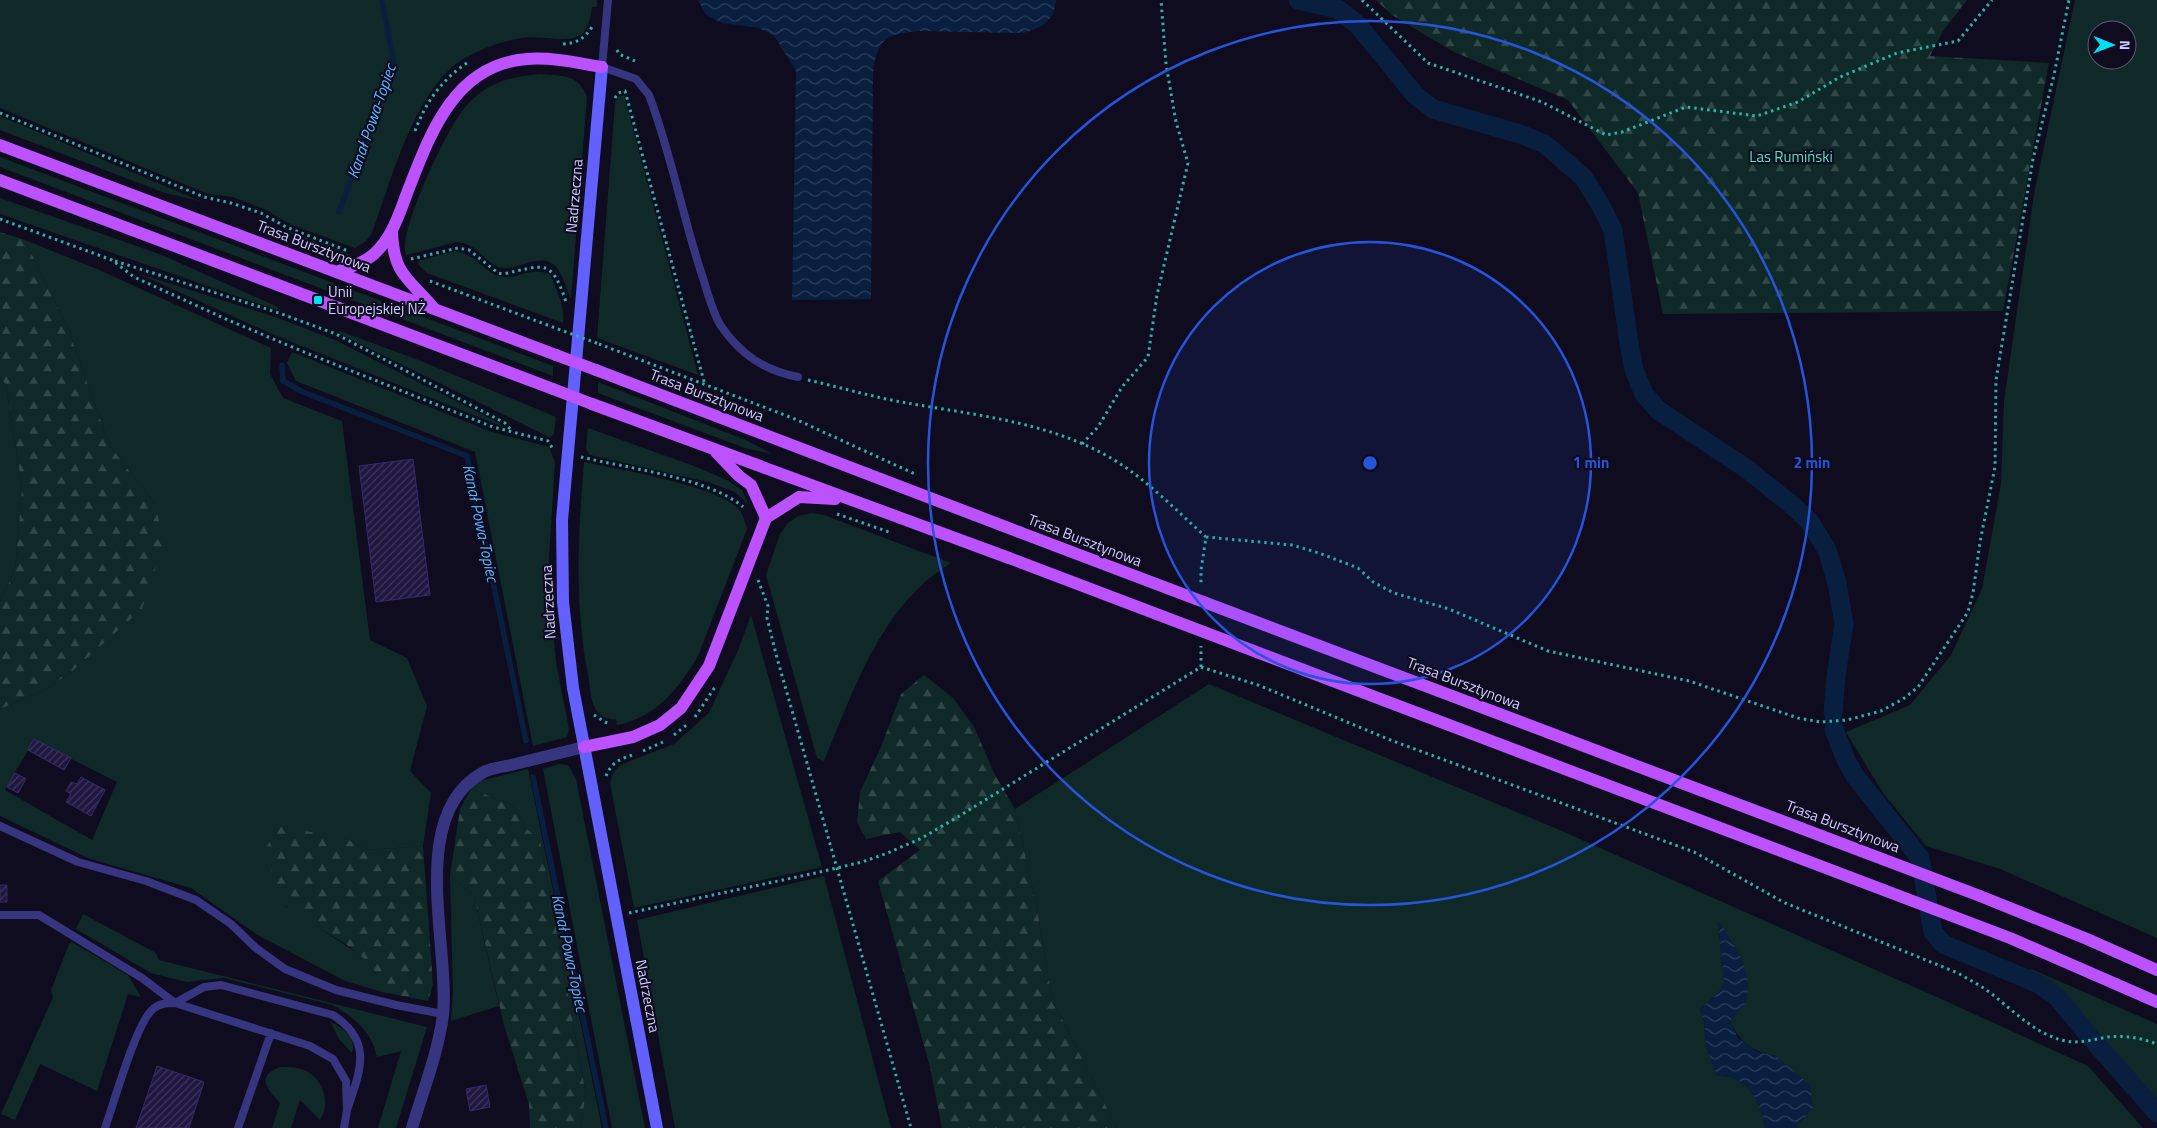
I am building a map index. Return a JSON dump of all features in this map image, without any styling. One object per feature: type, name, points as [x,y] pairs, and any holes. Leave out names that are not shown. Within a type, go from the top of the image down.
[{"type":"main road","points":[[336,272],[374,255],[392,233],[425,146],[442,113],[463,87],[490,68],[508,62],[528,59],[566,61],[602,67]]},
{"type":"main road","name":"Trasa Bursztynowa","points":[[0,145],[1980,896],[2087,939],[2157,970]]},
{"type":"main road","points":[[0,180],[592,404],[1009,558],[2010,938],[2157,1002]]},
{"type":"main road","points":[[392,233],[396,263],[403,275],[433,308]]},
{"type":"main road","points":[[714,449],[739,476],[751,485],[765,522]]},
{"type":"main road","points":[[584,747],[633,737],[660,725],[681,708],[709,666],[765,522],[799,497],[848,499]]},
{"type":"street","name":"Nadrzeczna","points":[[602,67],[568,455],[562,537],[562,594],[567,651],[584,747],[657,1128]]},
{"type":"street","points":[[412,1128],[438,1042],[443,1014],[442,942],[437,861],[439,835],[445,815],[469,783],[482,772],[584,747]]},
{"type":"lane","points":[[608,0],[602,67],[636,79],[649,95],[698,261],[719,324],[729,337],[756,362],[778,373],[798,378]]},
{"type":"lane","points":[[0,826],[78,862],[146,881],[196,900],[231,924],[263,953],[285,969],[336,990],[396,1005],[443,1014]]},
{"type":"lane","points":[[0,915],[39,914],[142,978],[175,1003],[310,1046],[333,1059],[346,1081],[347,1110]]},
{"type":"lane","points":[[105,1128],[140,1027],[152,1010],[160,1004],[175,1003],[204,987],[221,985],[333,1015],[348,1025],[360,1042],[360,1058],[357,1081],[347,1110],[344,1128]]},
{"type":"lane","points":[[238,1128],[271,1033]]},
{"type":"path","points":[[1082,444],[1098,426],[1122,387],[1148,357],[1157,295],[1188,163],[1176,122],[1166,64],[1161,0]]},
{"type":"path","points":[[1362,0],[1428,62],[1542,102],[1606,136],[1622,132],[1686,107],[1757,116],[1798,102],[1840,77],[1897,53],[1958,41],[1992,0]]},
{"type":"path","points":[[798,378],[873,397],[1001,420],[1082,444],[1120,463],[1206,537],[1292,545],[1358,568],[1373,582],[1394,593],[1449,609],[1548,651],[1689,680],[1798,718],[1821,722],[1847,720],[1881,711],[1903,699],[1918,687],[1968,612],[1973,593],[1981,533],[1995,467],[1996,380],[2033,159],[2054,75],[2069,0]]},
{"type":"path","points":[[612,102],[618,94],[625,91],[705,384]]},
{"type":"path","points":[[0,112],[204,197],[231,203],[261,213],[286,228],[355,253],[367,247],[374,255]]},
{"type":"path","points":[[0,219],[112,260],[279,313],[336,334],[505,423],[513,432]]},
{"type":"path","points":[[412,265],[408,260],[458,248],[469,250],[492,270],[504,274],[539,266],[550,270],[555,275],[568,310]]},
{"type":"path","points":[[112,260],[134,277],[228,320],[485,423],[548,441],[555,454],[581,457],[685,480],[732,497],[744,507],[751,521],[765,522]]},
{"type":"path","points":[[423,276],[796,419],[918,475]]},
{"type":"path","points":[[593,342],[594,333]]},
{"type":"path","points":[[580,466],[582,447]]},
{"type":"path","points":[[834,512],[858,521]]},
{"type":"path","points":[[1201,590],[1201,570],[1206,537]]},
{"type":"path","points":[[754,588],[761,572]]},
{"type":"path","points":[[758,580],[768,606],[767,618],[911,1128]]},
{"type":"path","points":[[1201,638],[1201,668]]},
{"type":"path","points":[[616,916],[862,862],[920,839],[1201,668],[1258,686],[1393,741],[1694,852],[1785,904],[1958,973],[1982,987],[2037,1030],[2054,1037],[2067,1041],[2086,1041],[2110,1037],[2134,1037],[2157,1044]]},
{"type":"path","points":[[606,777],[609,768],[618,759],[653,748],[681,731],[697,716],[718,682]]},
{"type":"path","points":[[629,903],[632,922]]},
{"type":"green space","points":[[0,0],[597,0],[597,7],[592,7],[589,22],[583,32],[576,37],[557,39],[534,37],[507,41],[472,54],[447,71],[432,90],[407,137],[372,233],[366,241],[355,248],[292,225],[264,209],[233,197],[208,194],[0,108]]},
{"type":"green space","name":"Las Rumiński","points":[[1376,0],[1967,0],[1943,31],[1930,56],[2049,63],[2003,311],[1663,314],[1638,193],[1568,100],[1454,52],[1392,15]]},
{"type":"green space","points":[[2075,0],[2157,0],[2157,938],[2000,869],[1926,846],[1883,793],[1846,732],[1910,705],[1951,655],[1982,589],[2001,484],[2004,401],[2034,194]]},
{"type":"green space","points":[[539,74],[568,77],[579,84],[587,97],[571,299],[561,274],[550,262],[535,261],[503,268],[491,263],[469,245],[457,242],[406,255],[405,244],[415,206],[434,162],[462,111],[484,90],[497,83]]},
{"type":"green space","points":[[624,95],[698,375],[597,338],[615,103],[618,97]]},
{"type":"green space","points":[[0,116],[200,201],[165,193],[0,130]]},
{"type":"green space","points":[[0,157],[553,366],[553,376],[0,167]]},
{"type":"green space","points":[[0,198],[162,255],[278,307],[277,310],[0,214]]},
{"type":"green space","points":[[282,229],[351,255],[338,257]]},
{"type":"green space","points":[[0,232],[25,240],[68,329],[110,446],[155,504],[164,542],[142,609],[69,674],[44,690],[0,709],[0,602],[15,569],[22,488],[6,385],[0,376]]},
{"type":"green space","points":[[25,240],[97,269],[271,348],[270,374],[283,398],[342,421],[370,640],[407,658],[427,706],[410,771],[431,793],[423,846],[369,850],[342,837],[285,906],[365,958],[381,982],[382,992],[345,981],[256,934],[191,888],[90,859],[0,816],[0,709],[44,690],[69,674],[99,646],[155,504],[110,446],[68,329]],"holes":[[[34,740],[117,782],[92,840],[5,790]]]},
{"type":"green space","points":[[455,251],[468,255],[490,272],[503,277],[530,272],[550,274],[561,304],[563,323],[427,273],[418,264],[419,261]]},
{"type":"green space","points":[[137,273],[278,318],[335,340],[501,424],[501,426],[272,334]]},
{"type":"green space","points":[[340,331],[421,361],[556,417],[554,434],[549,437],[338,333]]},
{"type":"green space","points":[[292,352],[492,432],[549,447],[555,462],[549,557],[551,613],[556,662],[569,729],[567,737],[533,746],[475,452],[296,381],[287,363]]},
{"type":"green space","points":[[0,376],[6,385],[22,488],[15,569],[0,602]]},
{"type":"green space","points":[[598,382],[748,441],[772,454],[745,448],[598,393]]},
{"type":"green space","points":[[588,428],[694,466],[727,480],[742,490],[749,505],[735,492],[708,482],[590,455],[586,449]]},
{"type":"green space","points":[[584,462],[666,479],[709,492],[738,508],[743,515],[747,529],[698,656],[691,668],[674,690],[655,709],[643,716],[617,725],[616,719],[602,716],[594,707],[584,653],[579,599],[579,544]]},
{"type":"green space","points":[[812,513],[824,515],[951,563],[926,581],[908,599],[892,620],[865,665],[824,761],[817,758],[766,575],[780,534],[788,523],[798,516]]},
{"type":"green space","points":[[751,615],[822,867],[634,908],[610,783],[613,773],[620,765],[674,744],[709,713],[739,648]]},
{"type":"green space","points":[[924,675],[953,698],[974,727],[995,775],[1015,809],[1037,908],[1052,999],[1117,1128],[942,1128],[930,1067],[878,881],[920,850],[900,832],[866,839],[857,822],[860,792],[881,747],[901,694]]},
{"type":"green space","points":[[1209,684],[1555,828],[2088,1066],[2143,1128],[1796,1128],[1776,1056],[1760,1052],[1748,1045],[1738,1035],[1730,1021],[1746,1001],[1718,921],[1724,983],[1719,992],[1700,1009],[1704,1020],[1706,1046],[1717,1076],[1727,1076],[1740,1081],[1751,1092],[1762,1113],[1765,1128],[1117,1128],[1052,999],[1037,908],[1015,809]]},
{"type":"green space","points":[[559,764],[568,765],[576,779],[645,1128],[612,1128],[543,769]]},
{"type":"green space","points":[[528,769],[602,1128],[580,1128],[586,1095],[540,840],[528,830],[512,805],[471,789],[475,782]]},
{"type":"green space","points":[[471,789],[512,805],[528,830],[540,840],[586,1095],[580,1128],[530,1128],[529,1104],[504,1025],[474,896],[450,876],[460,809]]},
{"type":"green space","points":[[280,827],[342,837],[369,850],[423,846],[433,984],[428,1001],[382,992],[377,977],[369,964],[357,953],[299,916],[284,904],[264,850]]},
{"type":"green space","points":[[450,876],[474,896],[499,1006],[451,1021],[453,993]]},
{"type":"green space","points":[[824,876],[891,1128],[675,1128],[637,920]]},
{"type":"green space","points":[[83,914],[156,953],[159,960],[427,1027],[396,1128],[378,1128],[401,1051],[377,1057],[375,1048],[367,1033],[355,1021],[333,1005],[224,978],[187,982],[151,973],[76,929]]},
{"type":"green space","points":[[72,942],[128,975],[141,997],[128,994],[97,1091],[40,1064],[15,1120],[1,1114],[53,997],[51,990],[69,944]]},
{"type":"green space","points":[[2029,968],[2157,1024],[2157,1103],[2090,1027],[2078,1010],[2056,991],[2035,978]]},
{"type":"green space","points":[[330,1021],[344,1030],[350,1038],[353,1047],[352,1053],[339,1039]]},
{"type":"green space","points":[[281,1067],[301,1069],[315,1077],[323,1090],[325,1098],[325,1105],[320,1120],[300,1100],[291,1128],[272,1128],[280,1103],[268,1088],[266,1078],[273,1070]]},
{"type":"water","points":[[698,0],[1056,0],[1053,13],[1046,23],[1023,33],[920,31],[892,36],[881,44],[873,72],[871,299],[792,300],[796,71],[774,36],[759,28],[722,23],[706,15]]},
{"type":"water","points":[[1718,920],[1745,967],[1747,978],[1746,1002],[1730,1021],[1738,1038],[1758,1052],[1776,1056],[1810,1085],[1813,1108],[1796,1128],[1765,1128],[1759,1106],[1746,1086],[1731,1077],[1717,1076],[1706,1046],[1704,1020],[1700,1009],[1719,992],[1724,983]]},
{"type":"building","points":[[413,459],[430,595],[376,602],[359,466]]},
{"type":"building","points":[[34,739],[71,758],[64,770],[28,750]]},
{"type":"building","points":[[15,773],[26,779],[18,793],[7,787]]},
{"type":"building","points":[[81,777],[105,790],[91,816],[66,802],[71,794],[66,791],[71,782],[77,784]]},
{"type":"building","points":[[0,885],[7,885],[7,902],[0,902]]},
{"type":"building","points":[[157,1066],[204,1082],[189,1128],[136,1128]]},
{"type":"building","points":[[486,1085],[490,1107],[470,1111],[466,1089]]},
{"type":"waterway","name":"Kanał Powa-Topiec","points":[[339,212],[394,64],[382,0]]},
{"type":"waterway","points":[[1298,0],[1338,9],[1358,25],[1415,95],[1433,109],[1520,134],[1545,144],[1584,178],[1613,230],[1629,344],[1634,370],[1644,394],[1658,410],[1747,469],[1792,505],[1810,522],[1827,550],[1837,583],[1844,624],[1836,676],[1833,713]]},
{"type":"waterway","name":"Kanał Powa-Topiec","points":[[282,365],[283,381],[303,392],[467,456],[526,741]]},
{"type":"waterway","points":[[1834,729],[1846,760],[1855,776],[1920,858],[1933,932],[1943,944],[2039,984],[2057,997],[2157,1113]]},
{"type":"waterway","name":"Kanał Powa-Topiec","points":[[533,777],[606,1128]]},
{"type":"place","name":"Unii Europejskiej NŻ","points":[[318,300]]}]
